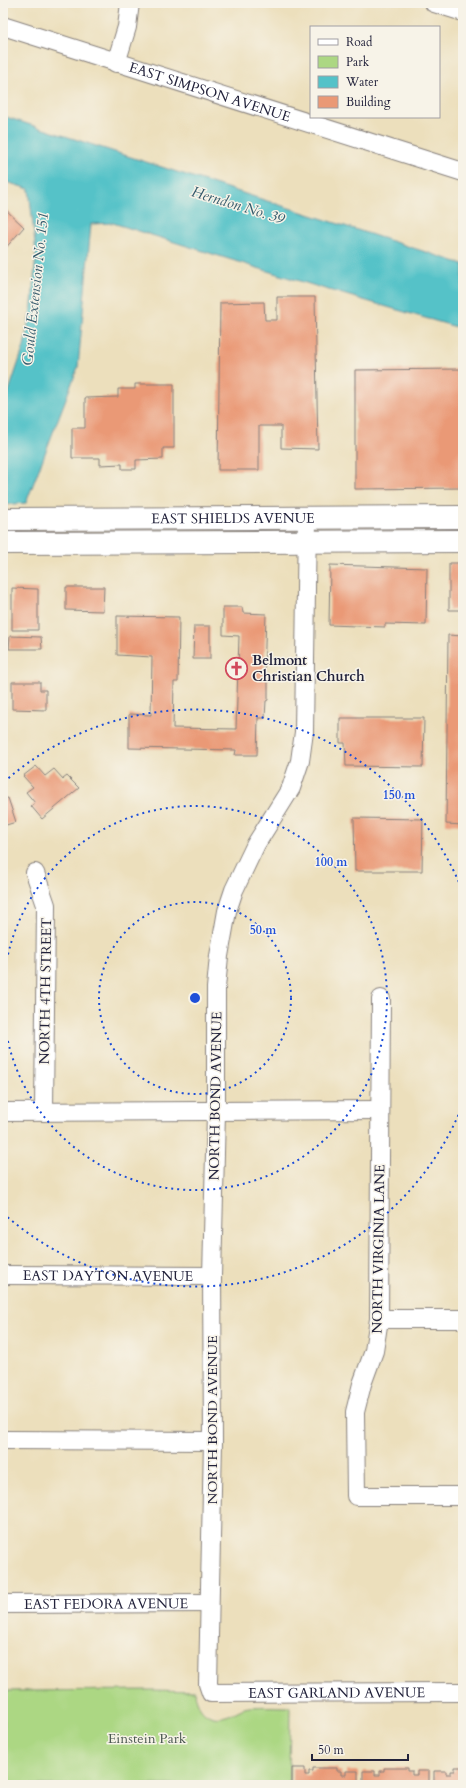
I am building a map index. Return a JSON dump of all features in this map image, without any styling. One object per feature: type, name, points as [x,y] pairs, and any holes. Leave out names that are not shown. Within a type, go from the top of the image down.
[{"type":"main road","name":"EAST SHIELDS AVENUE","points":[[3,519],[463,517]]},
{"type":"main road","points":[[3,535],[14,531],[49,530],[59,519]]},
{"type":"main road","name":"EAST SHIELDS AVENUE","points":[[3,543],[463,541]]},
{"type":"street","points":[[116,63],[127,27],[130,3]]},
{"type":"street","points":[[434,3],[463,12]]},
{"type":"street","name":"EAST SIMPSON AVENUE","points":[[3,26],[463,172]]},
{"type":"street","name":"NORTH BOND AVENUE","points":[[211,1693],[208,1684],[213,1440],[212,1276],[216,1112],[216,988],[219,956],[227,911],[244,866],[291,788],[300,761],[304,732],[306,518]]},
{"type":"street","name":"NORTH 4TH STREET","points":[[35,873],[46,905],[44,1112]]},
{"type":"street","name":"NORTH VIRGINIA LANE","points":[[381,999],[379,1319],[374,1351],[362,1384],[355,1412],[356,1496],[463,1496]]},
{"type":"street","points":[[3,1112],[380,1110]]},
{"type":"street","name":"EAST DAYTON AVENUE","points":[[3,1275],[212,1276]]},
{"type":"street","points":[[379,1319],[463,1319]]},
{"type":"street","points":[[3,1440],[213,1440]]},
{"type":"street","name":"EAST FEDORA AVENUE","points":[[3,1604],[209,1604]]},
{"type":"street","name":"EAST GARLAND AVENUE","points":[[211,1693],[463,1692]]},
{"type":"green space","name":"Einstein Park","points":[[3,1691],[195,1691],[201,1708],[204,1712],[214,1717],[226,1716],[249,1707],[290,1707],[289,1785],[3,1785]]},
{"type":"water","points":[[3,116],[463,264],[463,329],[322,288],[113,223],[91,224],[78,367],[26,503],[3,505],[3,409],[24,346],[32,304],[36,253],[29,189],[3,181]]},
{"type":"building","points":[[3,207],[24,227],[3,251]]},
{"type":"building","points":[[277,297],[315,297],[318,449],[281,448],[281,426],[259,426],[259,470],[218,470],[220,303],[264,302],[265,320],[277,320]]},
{"type":"building","points":[[463,369],[463,488],[355,489],[355,370]]},
{"type":"building","points":[[135,384],[174,384],[174,448],[163,448],[163,459],[136,460],[136,469],[122,469],[122,464],[100,465],[100,458],[72,458],[72,428],[85,428],[85,398],[118,397],[118,389],[135,389]]},
{"type":"building","points":[[449,563],[463,563],[463,610],[449,610]]},
{"type":"building","points":[[330,565],[427,568],[426,625],[385,624],[385,627],[329,625]]},
{"type":"building","points":[[66,587],[104,587],[103,611],[66,610]]},
{"type":"building","points":[[12,588],[38,589],[38,630],[12,630]]},
{"type":"building","points":[[223,607],[242,607],[243,613],[266,614],[264,677],[268,677],[268,700],[266,701],[265,718],[258,718],[257,755],[235,755],[236,750],[129,748],[129,714],[151,715],[152,657],[117,655],[117,616],[179,617],[178,682],[174,682],[173,728],[236,729],[239,636],[223,635]]},
{"type":"building","points":[[194,626],[210,626],[210,659],[193,659]]},
{"type":"building","points":[[448,635],[463,636],[463,825],[446,824]]},
{"type":"building","points":[[10,636],[41,637],[42,649],[9,649]]},
{"type":"building","points":[[12,682],[40,682],[40,690],[46,690],[46,710],[12,709]]},
{"type":"building","points":[[340,718],[424,718],[423,767],[346,766],[345,743],[340,743]]},
{"type":"building","points":[[36,766],[45,776],[54,769],[63,779],[67,776],[79,788],[42,819],[31,806],[35,803],[26,792],[33,787],[23,776]]},
{"type":"building","points":[[8,798],[16,822],[3,826],[3,799]]},
{"type":"building","points":[[354,818],[423,819],[422,871],[355,871]]},
{"type":"building","points":[[455,1767],[463,1767],[463,1785],[434,1785],[434,1771],[446,1771],[446,1774],[451,1774],[451,1771],[455,1771]]},
{"type":"building","points":[[292,1768],[305,1768],[305,1775],[309,1775],[309,1771],[313,1771],[313,1768],[337,1768],[337,1771],[341,1771],[341,1775],[346,1775],[346,1771],[358,1771],[358,1785],[292,1785]]},
{"type":"building","points":[[384,1768],[408,1768],[408,1771],[412,1771],[412,1775],[417,1775],[417,1771],[429,1771],[429,1785],[363,1785],[363,1771],[375,1771],[375,1775],[380,1775],[380,1771],[384,1771]]},
{"type":"place","name":"Belmont Christian Church","points":[[236,668]]},
{"type":"water label","name":"Herndon No. 39","points":[[238,205]]},
{"type":"water label","name":"Gould Extension No. 151","points":[[35,289]]}]
